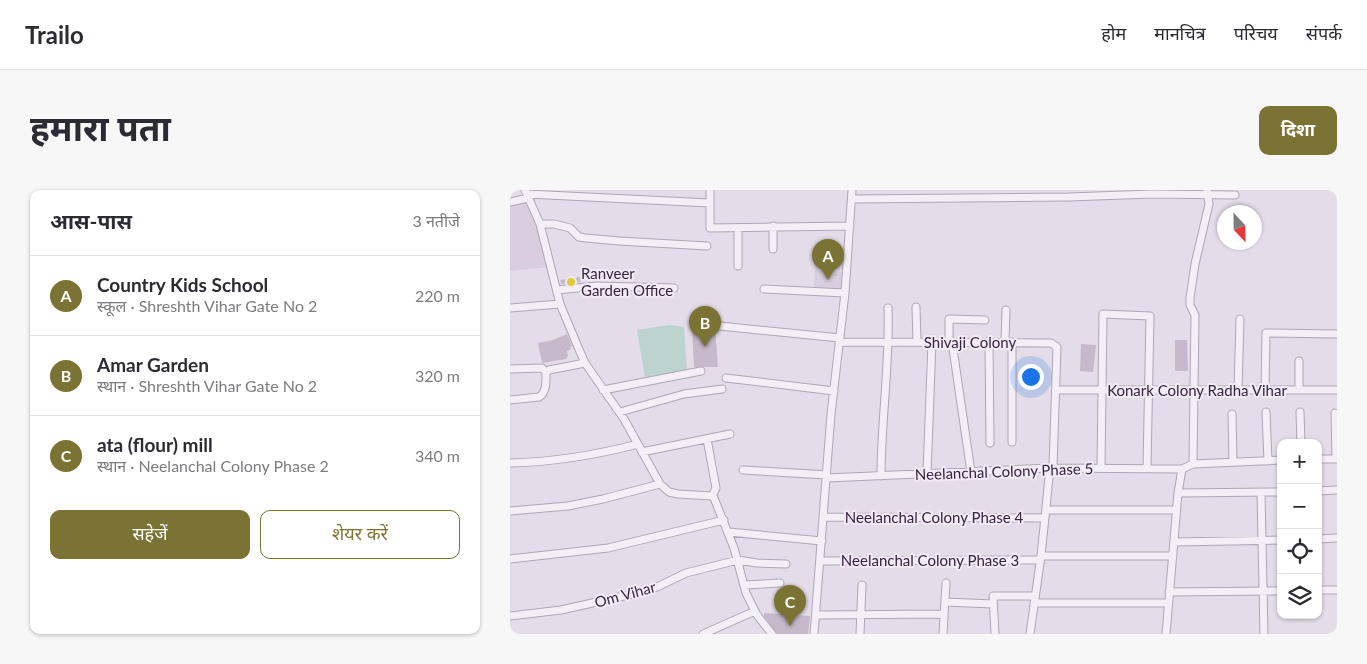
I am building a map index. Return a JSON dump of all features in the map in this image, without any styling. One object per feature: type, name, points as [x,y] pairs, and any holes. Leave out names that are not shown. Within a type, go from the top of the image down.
[{"type":"street","points":[[710,190],[710,228],[850,226]]},
{"type":"street","points":[[814,634],[834,391],[845,293],[852,190]]},
{"type":"street","points":[[852,199],[1069,193],[1207,192],[1235,195]]},
{"type":"street","points":[[1193,464],[1195,315],[1190,305],[1190,298],[1197,255],[1209,204],[1207,192]]},
{"type":"street","points":[[510,202],[527,194],[710,203]]},
{"type":"street","points":[[527,194],[540,224],[560,304],[585,363],[620,412],[660,484],[669,492],[712,496]]},
{"type":"street","points":[[540,224],[554,224],[570,228],[579,237],[706,246]]},
{"type":"street","points":[[773,226],[773,249]]},
{"type":"street","points":[[738,228],[738,266]]},
{"type":"street","points":[[557,290],[597,286],[674,288]]},
{"type":"street","points":[[764,289],[845,293]]},
{"type":"street","points":[[510,308],[560,304]]},
{"type":"street","points":[[916,307],[917,342]]},
{"type":"street","points":[[881,476],[882,416],[889,342],[888,308]]},
{"type":"street","points":[[1006,310],[1012,442]]},
{"type":"street","points":[[1101,468],[1103,314],[1150,316],[1147,467]]},
{"type":"street","points":[[971,472],[950,342],[949,319],[985,320]]},
{"type":"street","points":[[1238,390],[1240,319]]},
{"type":"street","name":"Shivaji Colony","points":[[720,326],[839,340],[889,342],[1050,342],[1055,344],[1057,348],[1056,390]]},
{"type":"street","points":[[1266,390],[1266,333],[1337,334]]},
{"type":"street","points":[[989,341],[990,443]]},
{"type":"street","points":[[927,473],[932,342]]},
{"type":"street","points":[[1300,361],[1300,390]]},
{"type":"street","points":[[546,372],[585,363]]},
{"type":"street","points":[[510,370],[542,368],[546,372],[546,382],[543,394],[540,397],[510,400]]},
{"type":"street","points":[[603,390],[701,371]]},
{"type":"street","points":[[726,378],[834,391]]},
{"type":"street","points":[[620,412],[684,394],[722,389]]},
{"type":"street","points":[[1030,634],[1052,468],[1056,390]]},
{"type":"street","name":"Konark Colony Radha Vihar","points":[[1056,390],[1337,390]]},
{"type":"street","points":[[1266,412],[1268,460]]},
{"type":"street","points":[[1300,412],[1301,439]]},
{"type":"street","points":[[1322,459],[1336,459],[1334,413]]},
{"type":"street","points":[[1232,414],[1233,462]]},
{"type":"street","points":[[642,452],[730,434]]},
{"type":"street","points":[[707,438],[716,488],[712,496]]},
{"type":"street","points":[[510,463],[603,453],[638,444]]},
{"type":"street","points":[[1166,634],[1176,510],[1182,469],[1193,464],[1277,460]]},
{"type":"street","name":"Neelanchal Colony Phase 5","points":[[743,470],[827,476],[881,476],[1052,468],[1147,467],[1182,469]]},
{"type":"street","points":[[510,511],[568,506],[603,500],[660,484]]},
{"type":"street","points":[[1322,491],[1337,490]]},
{"type":"street","points":[[1178,493],[1277,492]]},
{"type":"street","points":[[1261,493],[1264,634]]},
{"type":"street","points":[[712,496],[729,532],[746,593],[755,611],[772,634]]},
{"type":"street","points":[[1047,510],[1176,510]]},
{"type":"street","name":"Neelanchal Colony Phase 4","points":[[823,517],[1044,518]]},
{"type":"street","points":[[510,559],[616,546],[724,520]]},
{"type":"street","points":[[729,532],[822,541]]},
{"type":"street","points":[[1322,538],[1337,538]]},
{"type":"street","points":[[1174,542],[1277,540]]},
{"type":"street","name":"Neelanchal Colony Phase 3","points":[[820,561],[1172,556]]},
{"type":"street","points":[[738,560],[786,564]]},
{"type":"street","name":"Om Vihar","points":[[510,616],[561,610],[637,593],[657,587],[686,573],[738,560]]},
{"type":"street","points":[[744,585],[780,584]]},
{"type":"street","points":[[943,634],[946,584]]},
{"type":"street","points":[[860,634],[862,585]]},
{"type":"street","points":[[1322,590],[1337,590]]},
{"type":"street","points":[[1169,592],[1277,591]]},
{"type":"street","points":[[995,634],[993,596],[1035,600],[1168,602]]},
{"type":"street","points":[[945,602],[993,604]]},
{"type":"street","points":[[703,634],[755,611]]},
{"type":"street","points":[[817,615],[944,614]]},
{"type":"path","points":[[826,274],[846,275]]},
{"type":"path","points":[[572,346],[575,354]]},
{"type":"shaded area","points":[[529,201],[549,267],[510,271],[510,205]]},
{"type":"shaded area","points":[[815,270],[842,272],[841,289],[814,288]]},
{"type":"green space","points":[[669,325],[684,327],[687,371],[645,378],[637,330]]},
{"type":"building","name":"Ranveer Garden Office","points":[[580,277],[581,282],[561,284],[560,280]]},
{"type":"building","points":[[715,327],[718,367],[694,367],[692,328]]},
{"type":"building","points":[[567,334],[572,346],[567,351],[568,356],[566,359],[542,363],[538,343],[553,340]]},
{"type":"building","points":[[1175,340],[1187,340],[1188,371],[1175,371]]},
{"type":"building","points":[[1081,344],[1096,345],[1093,372],[1080,371]]},
{"type":"building","points":[[764,613],[810,616],[808,634],[777,634],[764,616]]},
{"type":"place","name":"Country Kids School","points":[[828,280]]},
{"type":"place","name":"Ranveer Garden Office","points":[[571,282]]},
{"type":"place","name":"Amar Garden","points":[[705,347]]},
{"type":"place","name":"ata (flour) mill","points":[[790,626]]}]
